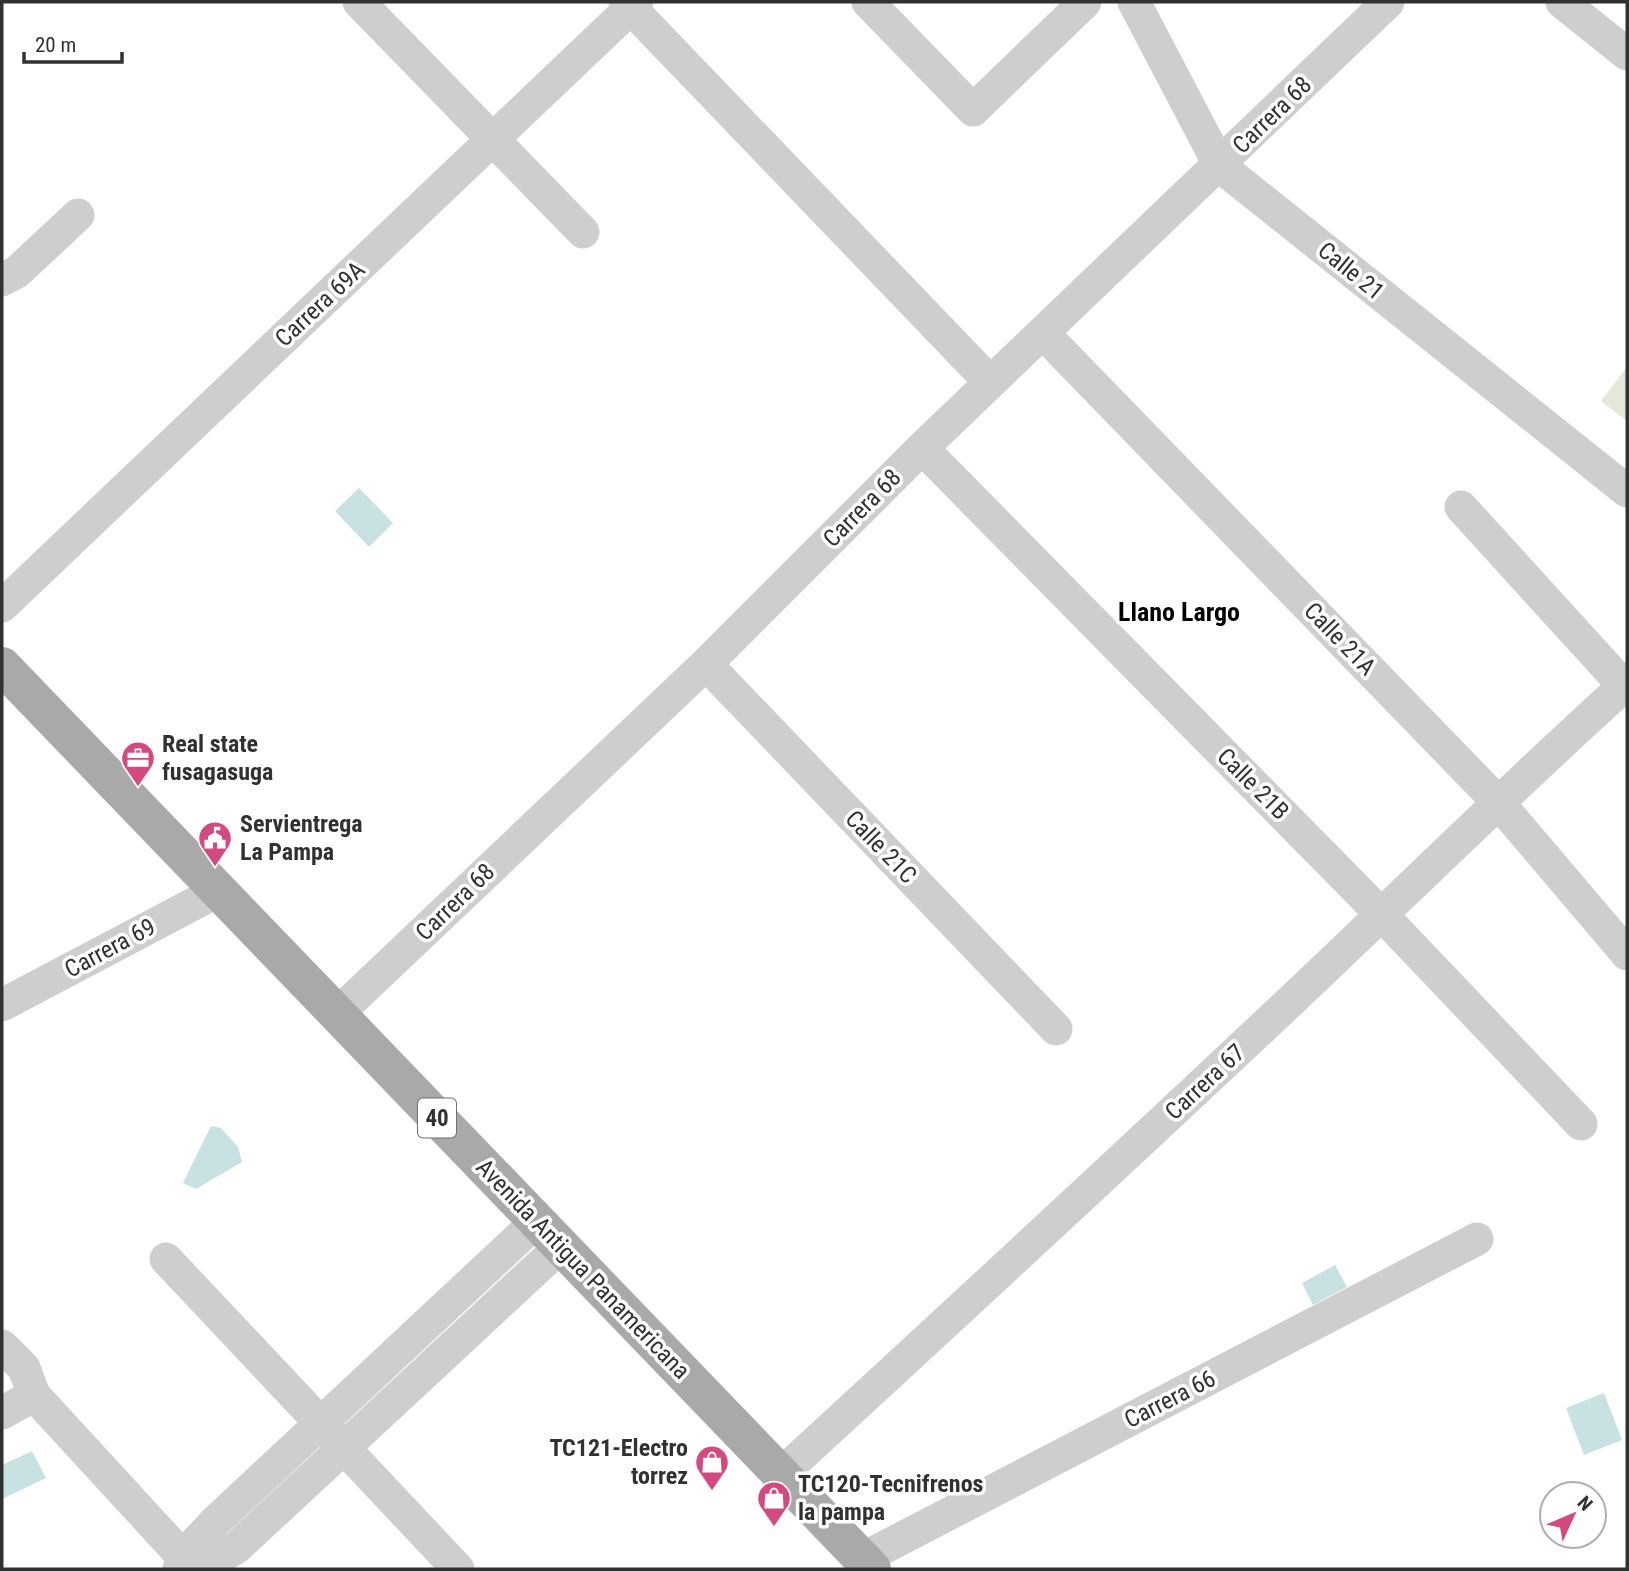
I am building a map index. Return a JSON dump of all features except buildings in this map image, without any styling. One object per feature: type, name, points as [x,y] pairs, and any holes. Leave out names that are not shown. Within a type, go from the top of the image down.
[{"type":"main road","name":"Avenida Antigua Panamericana","points":[[2,666],[867,1564]]},
{"type":"street","points":[[359,2],[583,232]]},
{"type":"street","points":[[868,2],[973,110],[1085,2]]},
{"type":"street","name":"Calle 21","points":[[1134,2],[1220,166],[1627,491]]},
{"type":"street","name":"Carrera 68","points":[[337,1014],[706,664],[922,448],[1220,166],[1388,2]]},
{"type":"street","points":[[1562,2],[1627,54]]},
{"type":"street","points":[[631,4],[990,382]]},
{"type":"street","name":"Carrera 69A","points":[[2,606],[493,141],[631,4]]},
{"type":"street","points":[[2,280],[17,272],[78,215]]},
{"type":"street","name":"Calle 21A","points":[[1043,333],[1497,801],[1627,954]]},
{"type":"street","name":"Calle 21B","points":[[922,448],[1382,915],[1581,1124]]},
{"type":"street","name":"Carrera 67","points":[[781,1474],[1056,1223],[1382,915],[1497,801],[1624,686],[1461,506]]},
{"type":"street","name":"Calle 21C","points":[[706,664],[1056,1029]]},
{"type":"street","name":"Carrera 69","points":[[2,1005],[218,891]]},
{"type":"street","points":[[188,1566],[215,1522],[322,1425],[549,1234]]},
{"type":"street","points":[[188,1566],[236,1548],[345,1449],[549,1234]]},
{"type":"street","name":"Carrera 66","points":[[867,1564],[1477,1239]]},
{"type":"street","points":[[166,1259],[458,1569]]},
{"type":"street","points":[[2,1346],[24,1368],[34,1395],[188,1566]]},
{"type":"street","points":[[2,1413],[34,1395]]},
{"type":"shaded area","points":[[1627,367],[1627,421],[1601,401]]},
{"type":"water","points":[[359,488],[393,523],[369,547],[335,511]]},
{"type":"water","points":[[211,1126],[221,1128],[238,1147],[242,1162],[196,1189],[183,1183]]},
{"type":"water","points":[[1335,1265],[1347,1287],[1313,1305],[1302,1283]]},
{"type":"water","points":[[1604,1393],[1622,1440],[1584,1455],[1566,1408]]},
{"type":"water","points":[[32,1451],[46,1478],[2,1499],[2,1465]]},
{"type":"place","name":"Real state fusagasuga","points":[[138,788]]},
{"type":"place","name":"Servientrega La Pampa","points":[[215,868]]},
{"type":"place","name":"TC121-Electro torrez","points":[[712,1492]]},
{"type":"place","name":"TC120-Tecnifrenos la pampa","points":[[774,1528]]},
{"type":"district","name":"Llano Largo","points":[[1179,612]]}]
